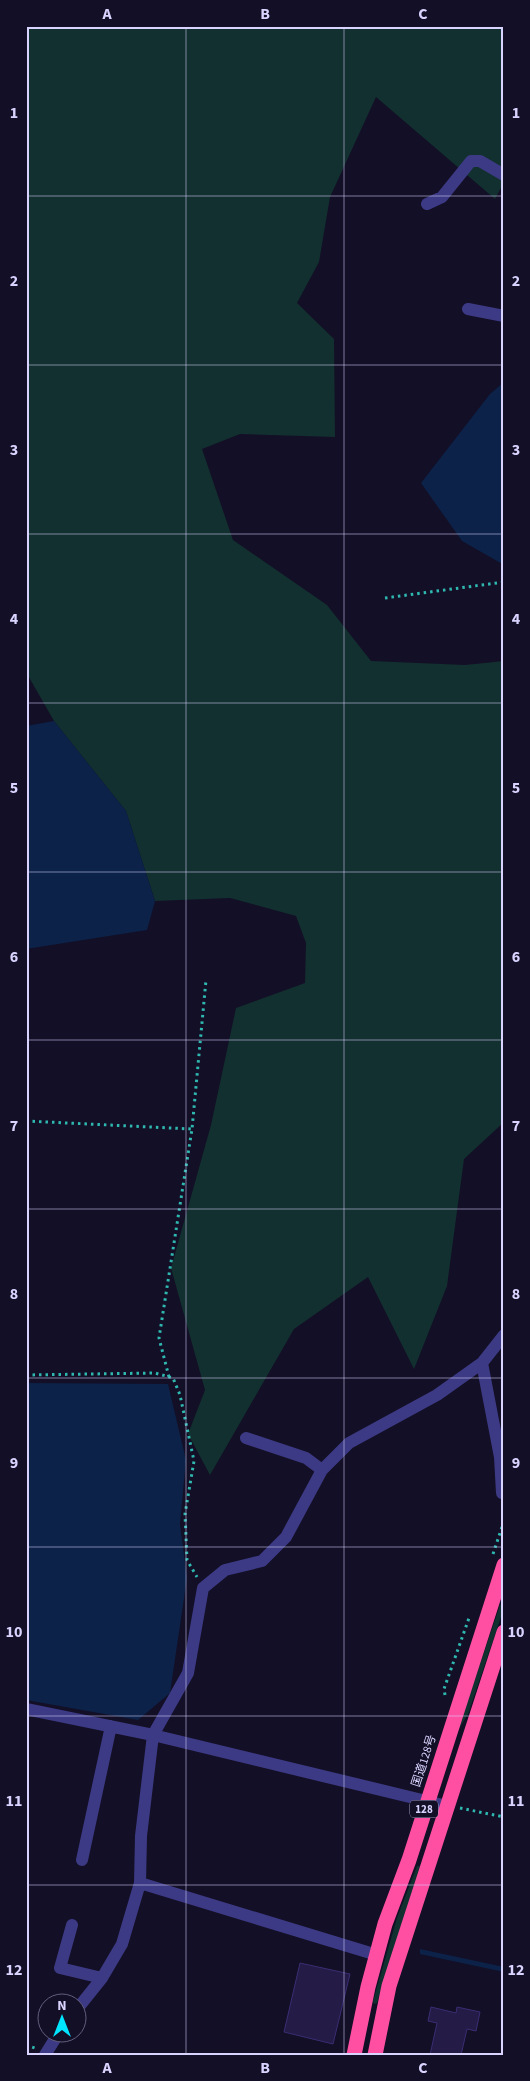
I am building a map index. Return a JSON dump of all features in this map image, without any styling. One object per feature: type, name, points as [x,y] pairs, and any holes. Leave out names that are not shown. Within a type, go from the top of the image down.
[{"type":"highway","name":"国道128号","points":[[354,2055],[377,1955],[504,1565]]},
{"type":"highway","name":"128","points":[[374,2055],[389,1986],[504,1632]]},
{"type":"street","points":[[427,204],[442,197],[471,161],[480,161],[504,175]]},
{"type":"street","points":[[468,308],[504,316]]},
{"type":"street","points":[[88,1996],[102,1978],[122,1944],[140,1883],[141,1836],[153,1735],[188,1673],[202,1588],[225,1570],[262,1561],[286,1537],[322,1470],[349,1444],[437,1395],[482,1363],[504,1334]]},
{"type":"street","points":[[482,1363],[500,1457],[502,1493]]},
{"type":"street","points":[[246,1438],[306,1458],[322,1470]]},
{"type":"street","points":[[26,1709],[153,1735],[447,1806]]},
{"type":"street","points":[[82,1860],[111,1726]]},
{"type":"street","points":[[140,1883],[377,1955]]},
{"type":"street","points":[[72,1926],[60,1968],[102,1978]]},
{"type":"street","points":[[44,2055],[51,2044]]},
{"type":"path","points":[[385,598],[504,582]]},
{"type":"path","points":[[169,1377],[159,1338],[192,1129],[206,980]]},
{"type":"path","points":[[26,1121],[192,1129]]},
{"type":"path","points":[[26,1375],[155,1373],[173,1378],[180,1395],[194,1461],[185,1514],[187,1560],[202,1588]]},
{"type":"path","points":[[447,1806],[504,1817]]},
{"type":"green space","points":[[26,26],[504,26],[504,182],[495,199],[376,97],[330,197],[319,262],[297,303],[334,339],[335,437],[240,434],[202,449],[233,540],[327,605],[371,661],[465,665],[504,661],[504,1122],[464,1159],[447,1286],[414,1369],[368,1277],[294,1329],[210,1475],[188,1434],[205,1390],[171,1268],[211,1125],[236,1008],[305,983],[306,943],[296,916],[230,898],[155,901],[126,811],[54,721],[26,672]]},
{"type":"green space","points":[[503,1604],[504,1608],[468,1714],[457,1732],[500,1605]]},
{"type":"green space","points":[[417,1866],[420,1866],[377,2003],[374,2004],[373,2001],[397,1918]]},
{"type":"water","points":[[504,382],[504,565],[462,541],[421,483],[490,394]]},
{"type":"water","points":[[54,721],[126,811],[155,901],[147,930],[26,949],[26,726]]},
{"type":"water","points":[[26,1383],[168,1384],[186,1460],[180,1524],[187,1578],[170,1693],[138,1720],[26,1700]]},
{"type":"water","points":[[420,1949],[504,1967],[504,1972],[420,1954]]},
{"type":"building","points":[[300,1963],[350,1974],[333,2044],[284,2032]]},
{"type":"building","points":[[431,2007],[456,2013],[457,2007],[480,2012],[476,2031],[467,2029],[461,2055],[430,2055],[437,2023],[428,2021]]}]
